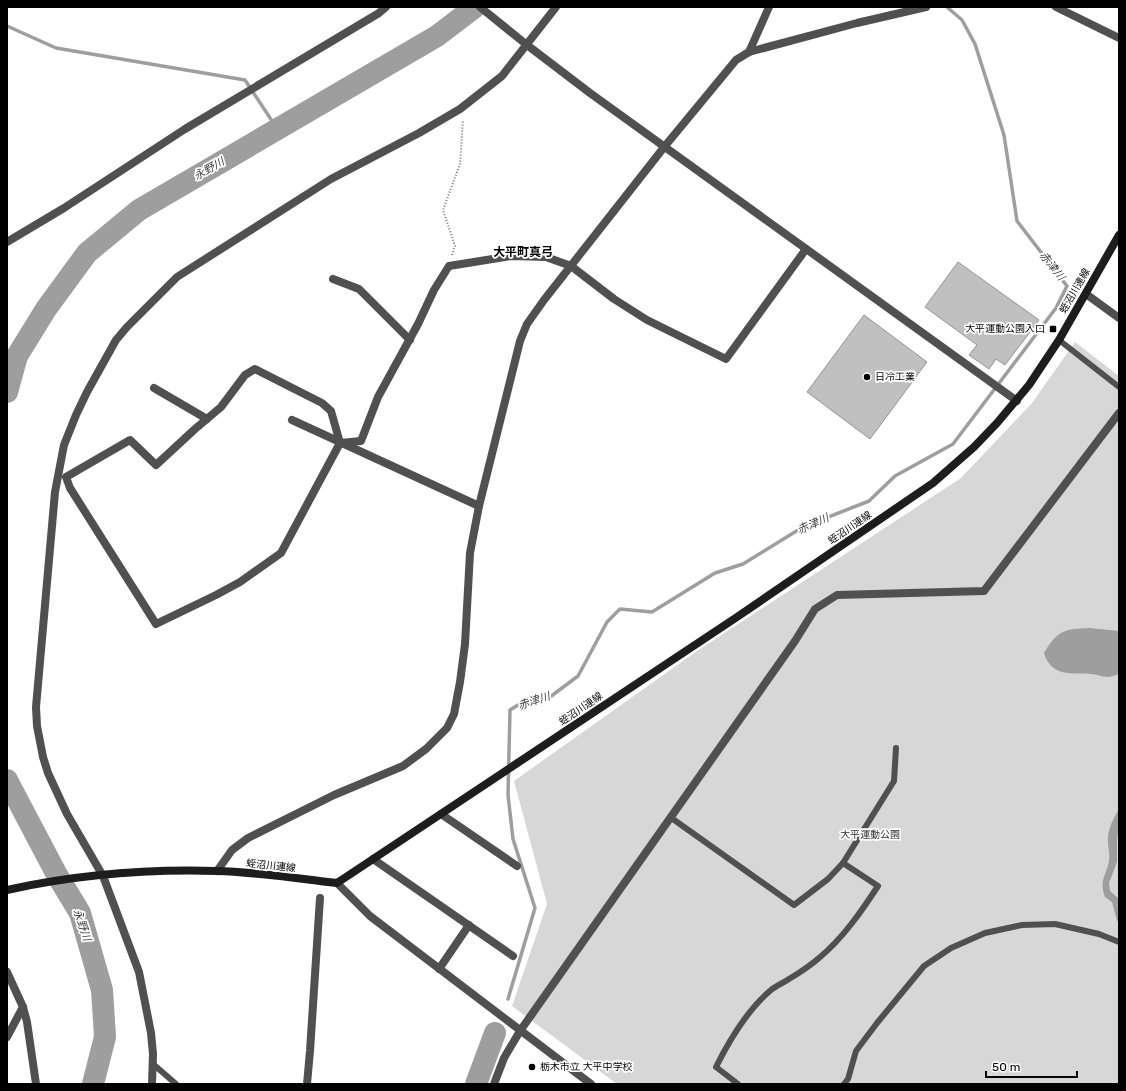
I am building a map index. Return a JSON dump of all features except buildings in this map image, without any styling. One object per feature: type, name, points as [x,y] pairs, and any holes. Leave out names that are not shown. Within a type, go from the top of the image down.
[{"type":"main road","name":"蛭沼川連線","points":[[441,814],[743,613],[933,483],[974,447],[1029,386],[1059,340],[1119,235]]},
{"type":"main road","points":[[337,883],[441,814]]},
{"type":"main road","name":"蛭沼川連線","points":[[7,890],[64,880],[153,871],[217,871],[262,874],[337,883]]},
{"type":"street","points":[[7,242],[64,208],[185,129],[281,73],[379,13],[386,7]]},
{"type":"street","points":[[480,7],[590,93],[1017,401]]},
{"type":"street","points":[[152,1084],[153,1064],[151,1033],[139,972],[100,876],[52,783],[43,757],[37,726],[36,714],[55,492],[64,445],[87,392],[116,340],[127,327],[177,278],[331,179],[419,133],[464,106],[502,76],[556,7]]},
{"type":"street","points":[[748,52],[769,7]]},
{"type":"street","points":[[217,871],[232,850],[248,838],[334,795],[403,766],[426,749],[447,728],[454,714],[465,644],[470,553],[520,341],[527,324],[570,266],[665,146],[736,60],[748,52],[857,23],[926,7]]},
{"type":"street","points":[[1056,7],[1119,38]]},
{"type":"street","points":[[340,443],[361,441],[378,397],[410,340],[434,290],[449,266],[511,256],[546,257],[570,266],[614,299],[647,320],[726,359],[806,249]]},
{"type":"street","points":[[334,279],[359,289],[410,340]]},
{"type":"street","points":[[1086,294],[1119,318]]},
{"type":"street","points":[[255,369],[322,403],[331,411],[340,443],[281,553],[240,582],[156,624],[70,488],[66,477],[130,440],[156,465],[207,420],[221,407],[244,376],[255,369]]},
{"type":"street","points":[[154,388],[207,420]]},
{"type":"street","points":[[494,1084],[504,1058],[520,1031],[795,641],[815,609],[837,595],[984,591],[1119,413]]},
{"type":"street","points":[[292,420],[480,506]]},
{"type":"street","points":[[441,814],[517,866]]},
{"type":"street","points":[[373,859],[513,956]]},
{"type":"street","points":[[337,883],[370,916],[591,1084]]},
{"type":"street","points":[[307,1084],[320,898]]},
{"type":"street","points":[[439,969],[469,925]]},
{"type":"street","points":[[7,972],[22,1007],[31,1044],[36,1084]]},
{"type":"street","points":[[7,1037],[22,1007]]},
{"type":"lane","points":[[1059,340],[1119,387]]},
{"type":"lane","points":[[670,818],[794,905],[828,879],[843,863],[894,782],[896,748]]},
{"type":"lane","points":[[738,1084],[716,1067],[725,1049],[738,1030],[753,1009],[771,990],[793,977],[819,958],[842,936],[862,911],[878,886],[843,863]]},
{"type":"lane","points":[[847,1082],[856,1051],[877,1023],[924,966],[951,948],[985,933],[1022,925],[1055,924],[1098,934],[1119,942]]},
{"type":"lane","points":[[153,1064],[176,1084]]},
{"type":"path","points":[[449,266],[455,246],[443,210],[460,164],[464,106]]},
{"type":"green space","name":"大平運動公園","points":[[1075,342],[1119,376],[1119,1084],[617,1084],[512,1006],[547,904],[514,781],[697,651],[961,478],[1032,403]]},
{"type":"shaded area","points":[[1090,628],[1119,631],[1119,674],[1103,677],[1093,674],[1063,672],[1057,670],[1047,661],[1044,653],[1058,635],[1068,630]]},
{"type":"shaded area","points":[[1119,809],[1117,862],[1109,883],[1110,891],[1119,899],[1119,922],[1117,921],[1112,902],[1105,897],[1103,882],[1109,861],[1108,833]]},
{"type":"waterway","name":"永野川","points":[[7,392],[17,356],[46,309],[87,253],[139,210],[437,36],[475,7]]},
{"type":"waterway","name":"赤津川","points":[[508,999],[535,908],[513,839],[508,795],[510,710],[518,705],[550,697],[578,676],[607,622],[620,609],[652,612],[715,573],[743,564],[803,527],[869,501],[895,476],[953,444],[1056,308],[1067,286],[1017,221],[1004,135],[975,44],[962,20],[947,7]]},
{"type":"waterway","points":[[7,26],[56,48],[245,80],[278,130]]},
{"type":"waterway","name":"永野川","points":[[7,780],[57,875],[80,913],[102,990],[105,1037],[93,1084]]},
{"type":"waterway","name":"赤津川","points":[[476,1084],[495,1033]]},
{"type":"place","name":"大平運動公園入口","points":[[1053,329]]},
{"type":"place","name":"日冷工業","points":[[867,377]]},
{"type":"place","name":"栃木市立 大平中学校","points":[[532,1067]]},
{"type":"district","name":"大平町真弓","points":[[523,252]]}]
